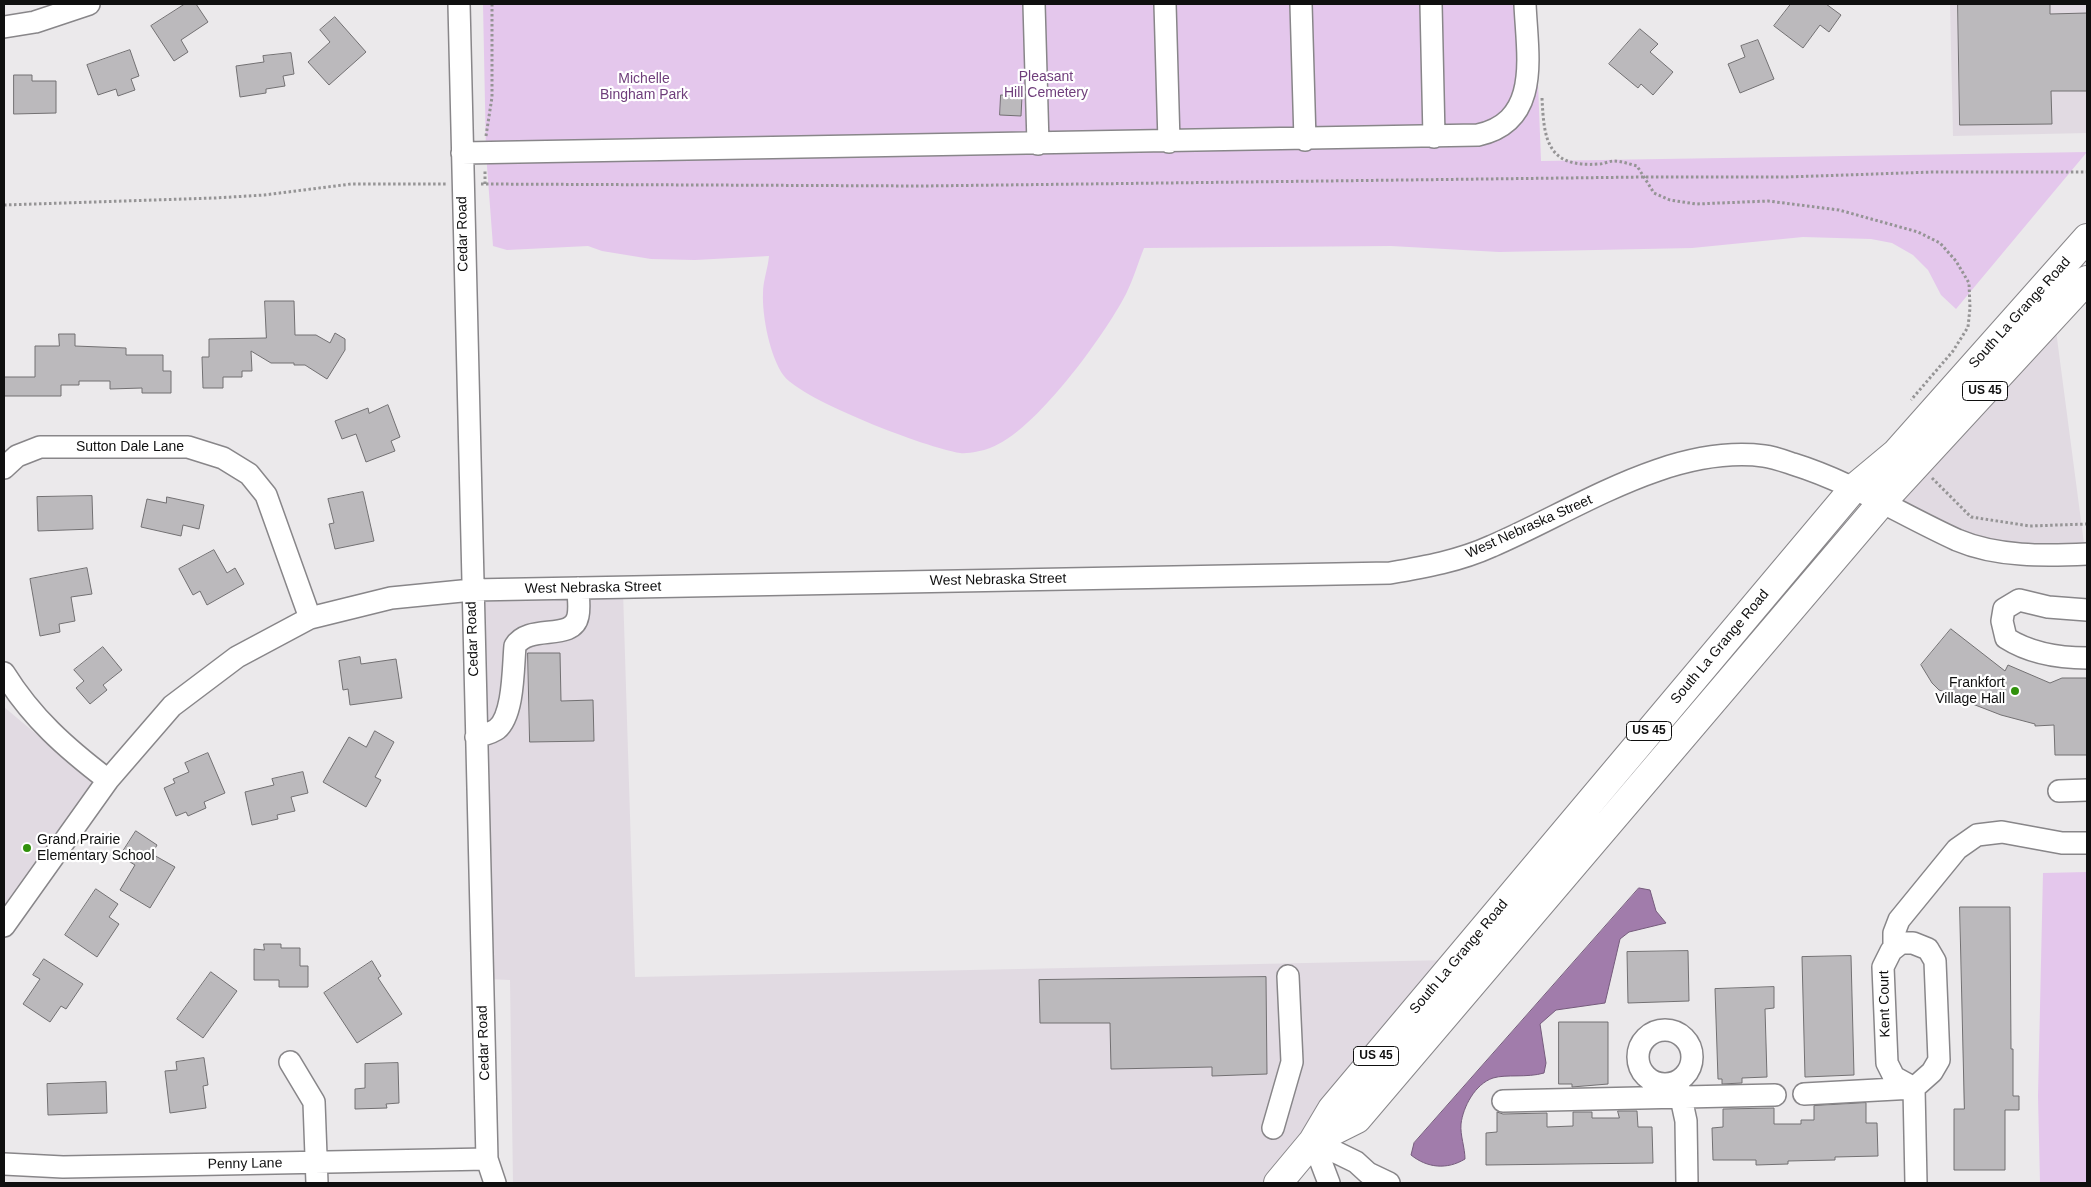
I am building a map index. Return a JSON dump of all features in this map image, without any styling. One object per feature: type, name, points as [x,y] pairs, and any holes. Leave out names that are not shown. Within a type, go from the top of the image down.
[{"type":"main road","name":"South La Grange Road","points":[[1278,1183],[1313,1141],[1332,1109],[1854,488],[1896,452],[2087,238]]},
{"type":"main road","name":"South La Grange Road","points":[[1313,1141],[1357,1120],[1882,501],[2087,280]]},
{"type":"street","points":[[4,27],[35,22],[89,4]]},
{"type":"street","name":"Cedar Road","points":[[459,4],[487,1159],[495,1183]]},
{"type":"street","points":[[1034,4],[1038,144]]},
{"type":"street","points":[[1165,4],[1169,142]]},
{"type":"street","points":[[1301,4],[1305,140]]},
{"type":"street","points":[[1430,4],[1434,137]]},
{"type":"street","points":[[462,153],[1305,140],[1478,135],[1493,132],[1514,117],[1520,105],[1526,82],[1525,4]]},
{"type":"street","name":"Sutton Dale Lane","points":[[4,468],[16,456],[40,447],[188,446],[223,458],[249,474],[266,495],[310,618]]},
{"type":"street","name":"West Nebraska Street","points":[[4,926],[108,780],[172,706],[237,657],[310,618],[390,598],[472,590],[1390,573],[1447,563],[1474,553],[1612,488],[1659,470],[1712,456],[1764,456],[1820,472],[1958,540],[1968,543],[1997,550],[2038,556],[2087,554]]},
{"type":"street","points":[[476,737],[496,730],[502,724],[510,705],[515,646],[520,639],[529,634],[569,628],[576,622],[578,615],[578,588]]},
{"type":"street","points":[[2087,610],[2048,607],[2019,600],[2004,609],[2002,621],[2006,638],[2018,646],[2046,655],[2087,658]]},
{"type":"street","points":[[4,674],[20,700],[63,745],[108,780]]},
{"type":"street","points":[[2059,791],[2087,790]]},
{"type":"street","name":"Kent Court","points":[[1914,1088],[1894,1077],[1887,1063],[1883,967],[1894,948],[1894,934],[1900,920],[1957,849],[1977,835],[2002,832],[2062,843],[2087,843]]},
{"type":"street","points":[[1804,1094],[1914,1088],[1932,1072],[1939,1060],[1935,961],[1928,949],[1913,943],[1901,943],[1894,948]]},
{"type":"street","points":[[1274,1128],[1292,1062],[1288,976]]},
{"type":"street","points":[[290,1062],[314,1102],[317,1173]]},
{"type":"street","points":[[1914,1088],[1916,1183]]},
{"type":"street","points":[[1679,1089],[1686,1121],[1687,1183]]},
{"type":"street","points":[[1503,1101],[1679,1089],[1775,1095]]},
{"type":"street","points":[[1313,1141],[1329,1183]]},
{"type":"street","points":[[1313,1141],[1356,1162],[1368,1173],[1389,1183]]},
{"type":"street","name":"Penny Lane","points":[[4,1164],[317,1173],[487,1159]]},
{"type":"path","points":[[485,184],[486,152],[492,97],[492,4]]},
{"type":"path","points":[[1542,94],[1545,136],[1554,153],[1572,162],[1598,164],[1615,161],[1636,166],[1654,192],[1670,200],[1696,204],[1768,201],[1839,210],[1918,232],[1940,243],[1956,261],[1969,283],[1970,308],[1968,327],[1953,351],[1909,403]]},
{"type":"path","points":[[4,205],[216,198],[264,195],[351,184],[923,186],[1787,177],[1933,172],[2087,172]]},
{"type":"path","points":[[1916,466],[1942,485],[1971,516],[2030,526],[2087,524]]},
{"type":"shaded area","points":[[1950,4],[2087,4],[2087,133],[1953,136]]},
{"type":"shaded area","points":[[2055,323],[2085,551],[1997,547],[1889,499]]},
{"type":"shaded area","points":[[623,591],[635,977],[1450,960],[1268,1183],[513,1183],[510,980],[486,979],[477,594]]},
{"type":"shaded area","name":"Grand Prairie Elementary School","points":[[4,707],[97,785],[4,911]]},
{"type":"shaded area","points":[[1639,888],[1650,890],[1656,911],[1666,923],[1629,932],[1620,939],[1605,1003],[1556,1010],[1540,1024],[1546,1063],[1544,1073],[1493,1078],[1475,1091],[1462,1117],[1461,1133],[1465,1159],[1451,1165],[1437,1166],[1424,1163],[1411,1155],[1414,1143]]},
{"type":"green space","points":[[483,4],[1535,4],[1541,161],[2087,152],[1956,309],[1941,295],[1928,270],[1913,255],[1892,243],[1871,239],[1803,237],[1692,248],[1499,252],[1391,246],[1144,248],[1129,289],[1116,312],[1067,381],[1027,423],[1008,439],[987,449],[971,453],[960,453],[921,442],[867,422],[815,398],[784,376],[771,347],[764,313],[763,288],[769,256],[695,260],[651,259],[602,251],[588,246],[507,250],[493,246],[486,153]]},
{"type":"green space","points":[[2087,872],[2087,1183],[2040,1183],[2038,1096],[2043,873]]},
{"type":"building","points":[[185,4],[196,4],[208,22],[181,40],[188,52],[174,61],[151,26]]},
{"type":"building","points":[[1791,4],[1826,4],[1841,15],[1829,32],[1820,25],[1803,48],[1774,26]]},
{"type":"building","points":[[1958,4],[2050,4],[2050,14],[2087,13],[2087,91],[2051,91],[2052,124],[1960,125]]},
{"type":"building","points":[[335,17],[366,52],[329,85],[308,62],[330,42],[320,30]]},
{"type":"building","points":[[1640,29],[1658,44],[1650,52],[1673,72],[1653,95],[1641,84],[1638,88],[1609,64]]},
{"type":"building","points":[[1758,40],[1774,79],[1740,93],[1728,64],[1745,57],[1741,46]]},
{"type":"building","points":[[130,50],[139,76],[131,79],[135,90],[118,96],[116,89],[98,95],[87,65]]},
{"type":"building","points":[[291,53],[294,74],[283,76],[285,86],[266,89],[266,93],[240,97],[236,66],[264,62],[263,56]]},
{"type":"building","points":[[14,75],[32,75],[32,81],[56,81],[56,113],[14,114]]},
{"type":"building","points":[[1001,95],[1022,96],[1021,116],[1000,115]]},
{"type":"building","points":[[265,301],[294,301],[295,335],[316,335],[330,343],[335,333],[345,339],[345,350],[327,379],[305,365],[271,363],[251,351],[252,371],[242,371],[242,377],[223,377],[223,388],[203,388],[202,357],[209,357],[209,339],[266,338]]},
{"type":"building","points":[[59,334],[75,334],[75,346],[126,348],[126,355],[163,355],[163,371],[171,371],[171,393],[142,393],[142,388],[110,389],[110,381],[79,381],[79,385],[61,385],[61,396],[4,396],[4,377],[35,377],[35,346],[59,346]]},
{"type":"building","points":[[388,405],[400,437],[391,441],[395,451],[366,462],[356,434],[342,439],[335,421],[368,408],[369,413]]},
{"type":"building","points":[[363,492],[374,541],[335,549],[329,524],[334,523],[328,499]]},
{"type":"building","points":[[92,496],[93,529],[38,531],[37,497]]},
{"type":"building","points":[[167,497],[204,505],[199,529],[183,525],[181,536],[141,527],[147,499],[166,503]]},
{"type":"building","points":[[214,550],[227,573],[235,568],[244,584],[207,605],[200,591],[193,595],[179,569]]},
{"type":"building","points":[[87,568],[92,594],[71,597],[75,621],[59,624],[60,632],[40,636],[30,579]]},
{"type":"building","name":"Frankfort Village Hall","points":[[1951,629],[2005,671],[2008,665],[2050,683],[2062,678],[2087,678],[2087,755],[2055,755],[2054,725],[2035,726],[2035,724],[2001,715],[1970,703],[1958,693],[1951,694],[1939,690],[1932,683],[1921,665]]},
{"type":"building","points":[[103,647],[122,670],[103,685],[107,690],[90,704],[76,688],[84,681],[74,670]]},
{"type":"building","points":[[528,653],[560,653],[561,701],[593,700],[594,741],[530,742]]},
{"type":"building","points":[[360,657],[361,664],[396,659],[402,698],[350,705],[348,689],[343,690],[339,661]]},
{"type":"building","points":[[375,731],[394,742],[375,777],[381,780],[366,807],[323,782],[349,737],[366,747]]},
{"type":"building","points":[[208,753],[225,793],[204,802],[206,808],[188,816],[186,812],[176,816],[164,788],[175,783],[173,779],[189,772],[185,763]]},
{"type":"building","points":[[303,772],[308,793],[291,797],[295,811],[277,815],[278,819],[252,825],[245,792],[274,785],[272,779]]},
{"type":"building","points":[[136,831],[157,845],[152,854],[175,867],[150,908],[120,890],[135,865],[120,856]]},
{"type":"building","points":[[96,889],[118,904],[109,917],[119,924],[97,957],[65,935]]},
{"type":"building","points":[[1960,907],[2010,907],[2013,1096],[2019,1096],[2019,1110],[2005,1110],[2005,1170],[1954,1170],[1954,1109],[1964,1109]]},
{"type":"building","points":[[264,944],[281,944],[281,948],[300,948],[300,966],[308,966],[308,987],[279,987],[279,980],[254,980],[254,949],[264,950]]},
{"type":"building","points":[[1688,951],[1689,1001],[1628,1003],[1627,952]]},
{"type":"building","points":[[1851,956],[1854,1075],[1805,1077],[1802,957]]},
{"type":"building","points":[[44,959],[83,984],[66,1009],[61,1006],[50,1022],[23,1004],[40,979],[33,975]]},
{"type":"building","points":[[372,961],[381,976],[378,978],[402,1014],[357,1043],[324,993]]},
{"type":"building","points":[[211,972],[237,991],[203,1038],[177,1019]]},
{"type":"building","points":[[1266,977],[1267,1074],[1212,1076],[1212,1067],[1111,1069],[1110,1023],[1040,1023],[1039,980]]},
{"type":"building","points":[[1774,987],[1774,1008],[1765,1009],[1767,1077],[1742,1078],[1742,1083],[1722,1084],[1722,1079],[1718,1079],[1715,989]]},
{"type":"building","points":[[1559,1022],[1608,1022],[1608,1084],[1572,1087],[1572,1084],[1559,1084]]},
{"type":"building","points":[[204,1058],[208,1085],[203,1086],[206,1108],[170,1113],[165,1071],[177,1070],[176,1062]]},
{"type":"building","points":[[398,1063],[399,1103],[386,1104],[387,1108],[355,1109],[355,1089],[365,1088],[365,1064]]},
{"type":"building","points":[[106,1082],[107,1113],[48,1115],[47,1084]]},
{"type":"building","points":[[1866,1103],[1866,1123],[1877,1123],[1878,1156],[1835,1157],[1835,1160],[1788,1161],[1788,1164],[1756,1165],[1756,1160],[1713,1160],[1712,1128],[1723,1127],[1723,1109],[1774,1108],[1774,1124],[1801,1124],[1801,1120],[1814,1120],[1814,1106]]},
{"type":"building","points":[[1618,1111],[1637,1111],[1638,1127],[1652,1127],[1653,1163],[1486,1165],[1486,1133],[1497,1132],[1497,1112],[1503,1114],[1547,1113],[1547,1127],[1573,1126],[1573,1112],[1592,1112],[1592,1118],[1619,1118]]},
{"type":"place","name":"Frankfort Village Hall","points":[[2015,691]]},
{"type":"place","name":"Grand Prairie Elementary School","points":[[27,848]]},
{"type":"park label","name":"Pleasant Hill Cemetery","points":[[1046,86]]},
{"type":"park label","name":"Michelle Bingham Park","points":[[644,88]]}]
